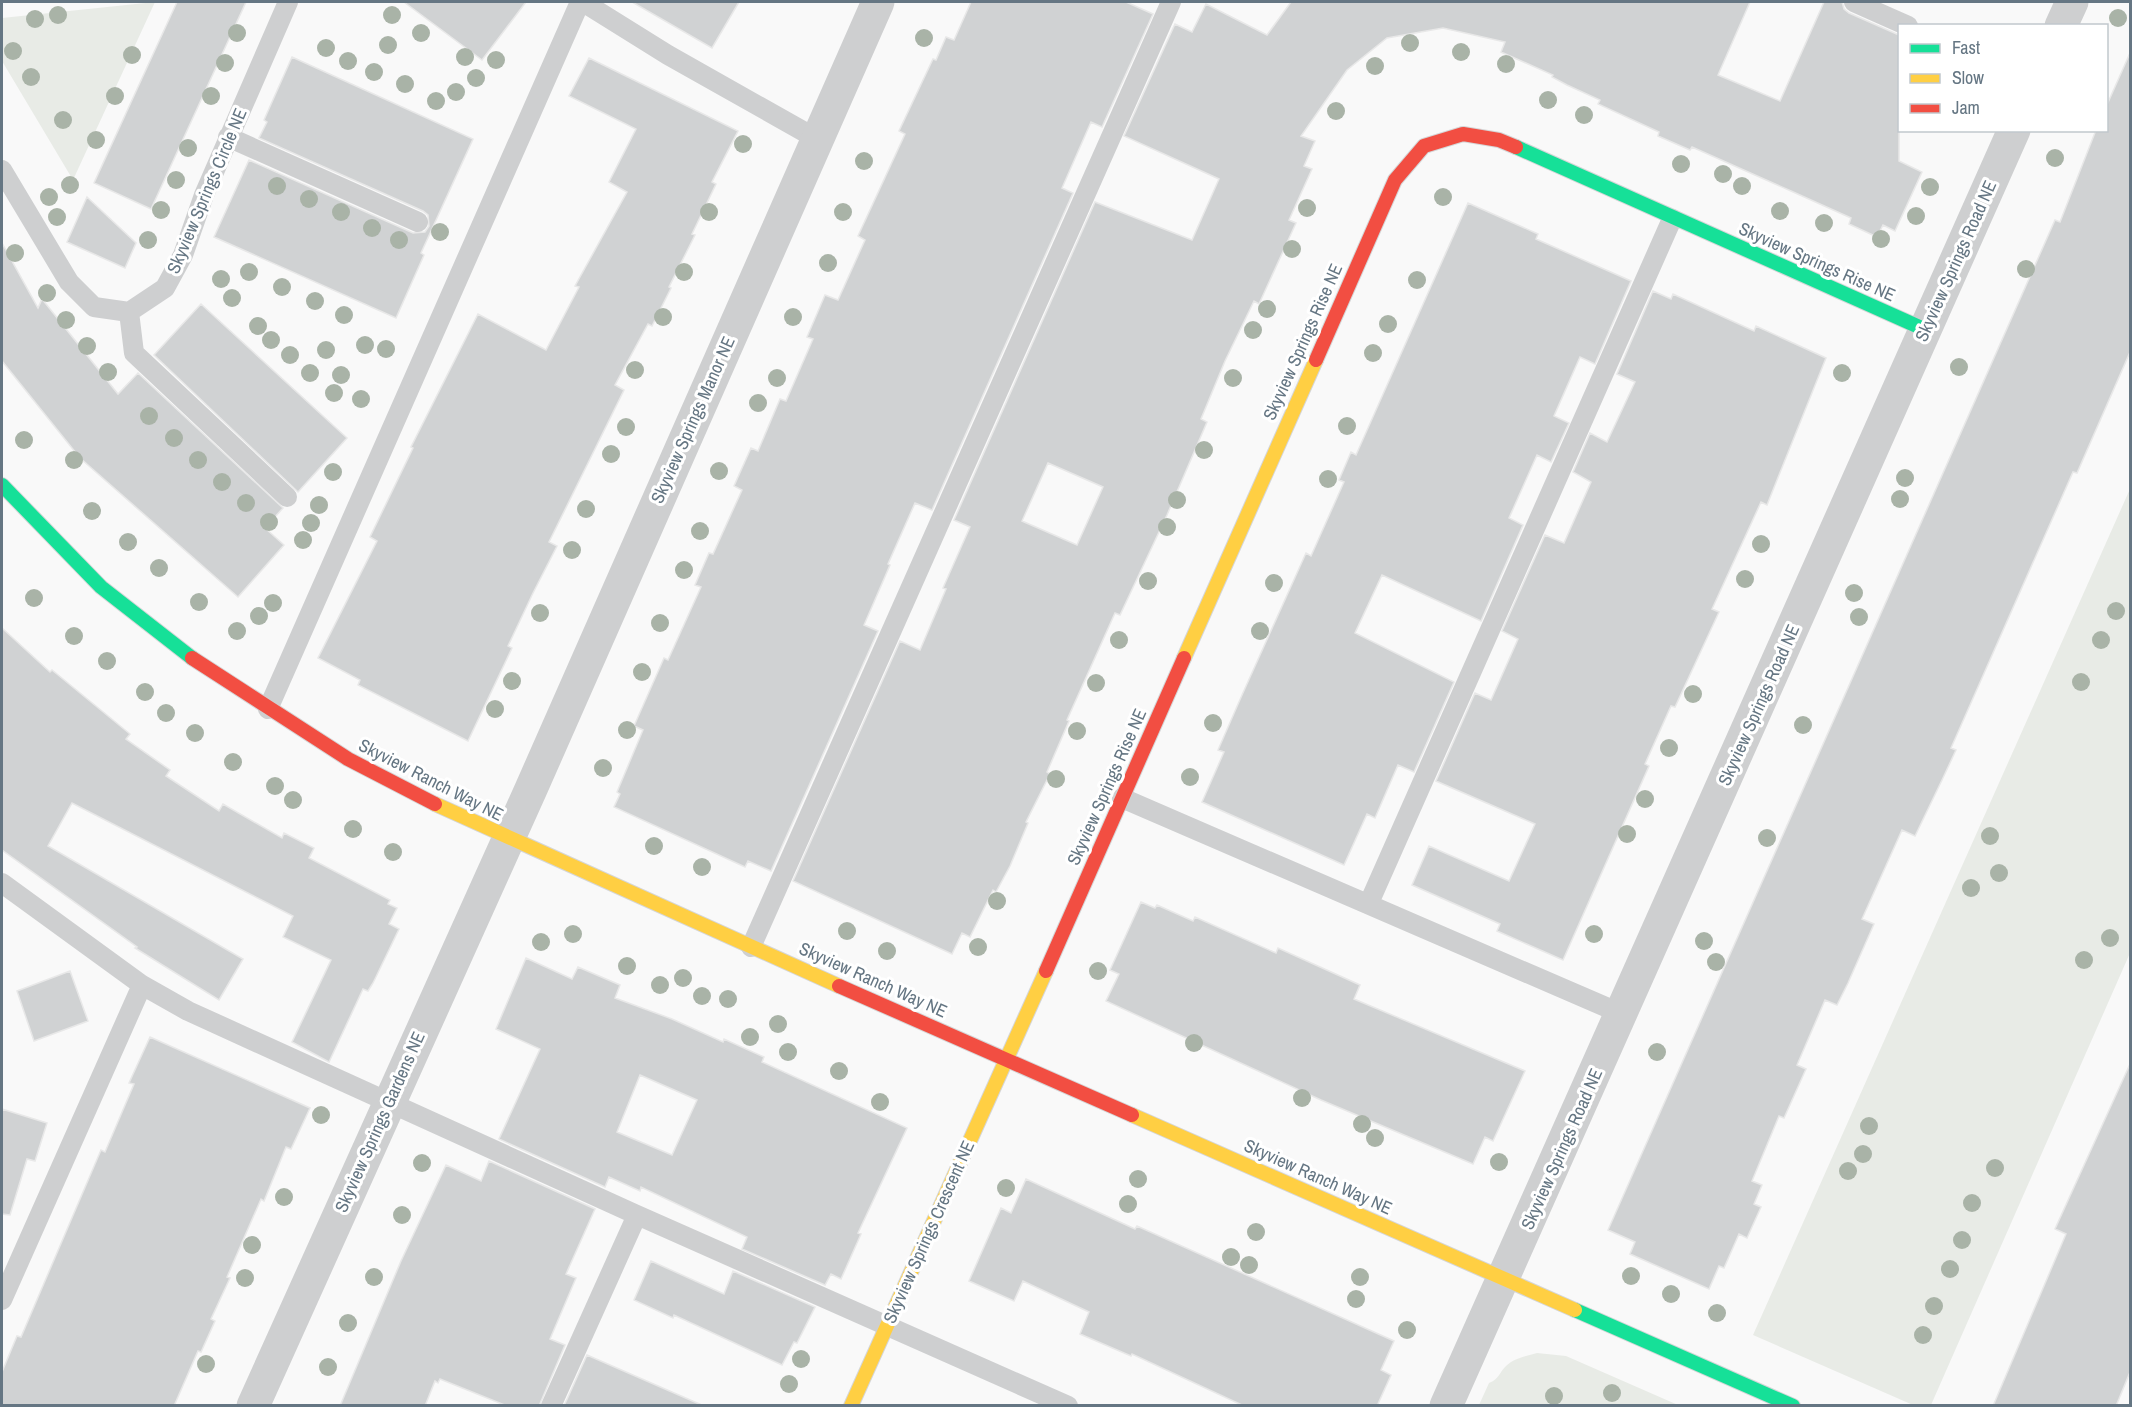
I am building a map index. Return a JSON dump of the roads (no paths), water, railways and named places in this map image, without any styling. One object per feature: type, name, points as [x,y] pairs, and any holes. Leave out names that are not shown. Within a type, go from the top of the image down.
[{"type":"street","name":"Skyview Springs Manor NE","points":[[509,839],[878,2]]},
{"type":"street","points":[[2062,24],[2072,2]]},
{"type":"street","name":"Skyview Springs Road NE","points":[[1504,1279],[2013,132]]},
{"type":"street","name":"Skyview Springs Rise NE","points":[[1007,1058],[1395,180],[1424,146],[1463,134],[1499,140],[1672,219],[1926,330]]},
{"type":"street","name":"Skyview Ranch Way NE","points":[[2,485],[101,587],[189,656],[348,759],[509,839],[1793,1406]]},
{"type":"street","name":"Skyview Springs Gardens NE","points":[[253,1406],[509,839]]},
{"type":"street","name":"Skyview Springs Crescent NE","points":[[851,1406],[1007,1058]]},
{"type":"street","points":[[1446,1406],[1504,1279]]},
{"type":"lane","name":"Skyview Springs Circle NE","points":[[129,312],[165,288],[183,255],[228,137],[288,2]]},
{"type":"lane","points":[[268,709],[581,2],[668,55],[817,139]]},
{"type":"lane","points":[[751,947],[1171,2]]},
{"type":"lane","points":[[1854,2],[1904,24]]},
{"type":"lane","points":[[228,137],[418,222]]},
{"type":"lane","points":[[2,171],[69,282],[94,307],[129,312],[134,352],[288,497]]},
{"type":"lane","points":[[1369,903],[1672,219]]},
{"type":"lane","points":[[1122,798],[1622,1014]]},
{"type":"lane","points":[[2,883],[142,985],[188,1011],[388,1104],[1068,1406]]},
{"type":"lane","points":[[2,1300],[142,985]]},
{"type":"lane","points":[[551,1406],[636,1215]]}]
